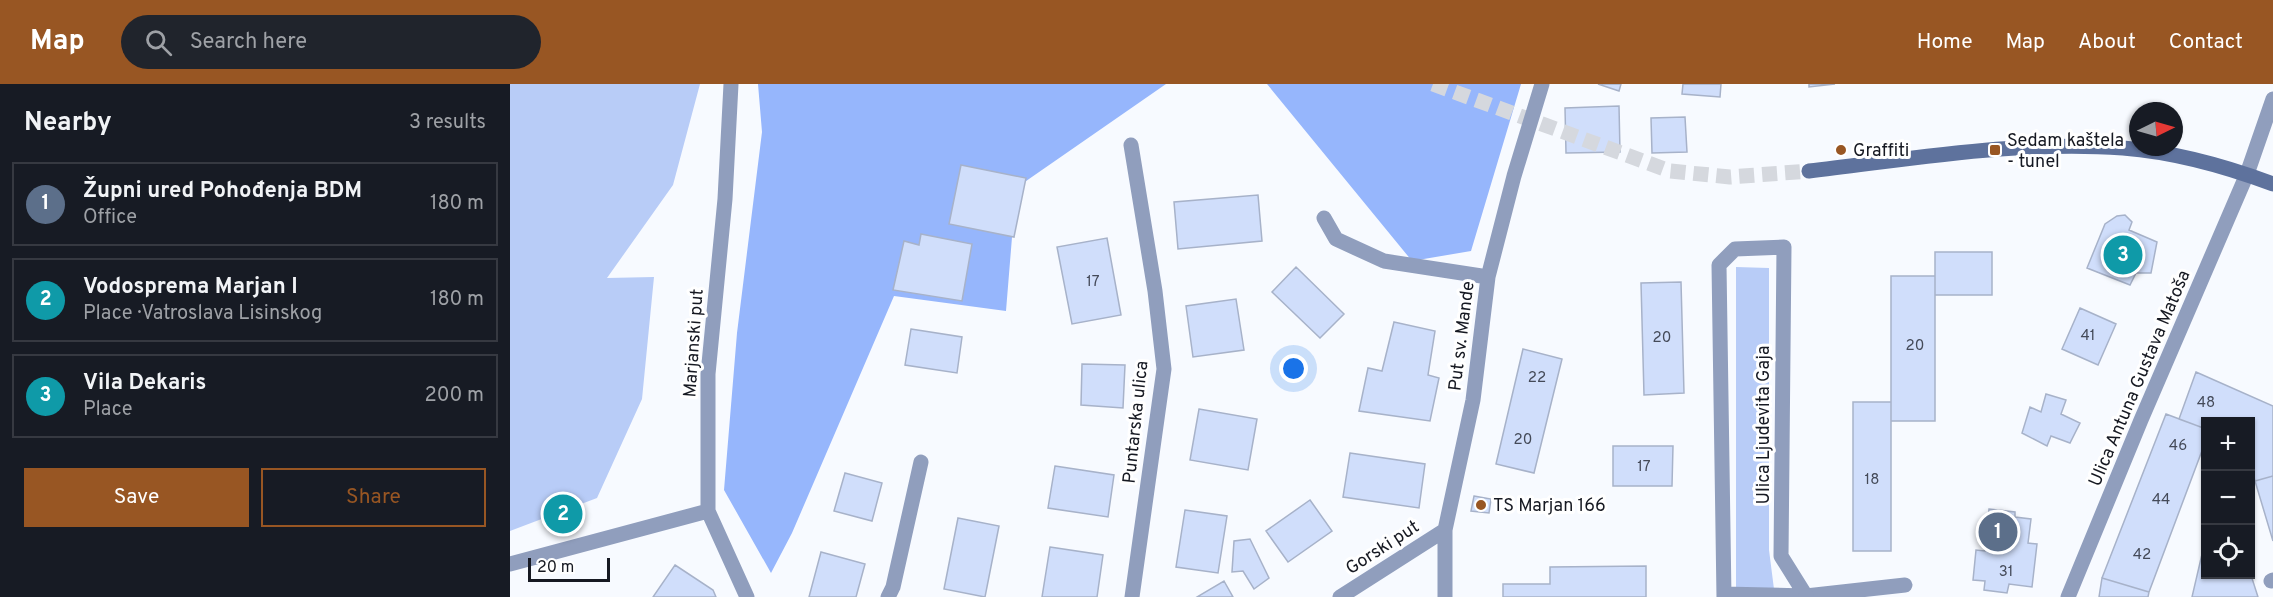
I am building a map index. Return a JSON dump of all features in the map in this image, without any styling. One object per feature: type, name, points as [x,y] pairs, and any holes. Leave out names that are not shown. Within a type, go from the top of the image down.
[{"type":"main road","points":[[1809,171],[1995,150],[2080,146],[2171,154],[2247,174],[2273,184]]},
{"type":"street","name":"Marjanski put","points":[[731,84],[725,199],[708,374],[708,511],[747,597]]},
{"type":"street","name":"Put sv. Mande","points":[[1445,597],[1445,530],[1473,400],[1488,277],[1514,176],[1542,84]]},
{"type":"street","name":"Ulica Antuna Gustava Matoša","points":[[2068,597],[2140,420],[2247,174],[2273,99]]},
{"type":"street","name":"Puntarska ulica","points":[[1131,145],[1155,291],[1164,369],[1132,597]]},
{"type":"street","points":[[1324,218],[1335,239],[1384,261],[1488,277]]},
{"type":"street","name":"Ulica Ljudevita Gaja","points":[[1724,596],[1719,265],[1735,249],[1784,247],[1781,556],[1806,596]]},
{"type":"street","points":[[888,597],[893,586],[921,462]]},
{"type":"street","points":[[510,564],[708,511]]},
{"type":"street","name":"Gorski put","points":[[1340,597],[1445,530]]},
{"type":"street","points":[[1724,596],[1806,596],[1905,585]]},
{"type":"shaded area","points":[[510,84],[700,84],[673,185],[607,278],[654,277],[642,399],[597,498],[510,531]]},
{"type":"shaded area","points":[[758,84],[1166,84],[1016,188],[1006,311],[894,296],[792,533],[771,573],[724,490],[737,333],[762,132]]},
{"type":"shaded area","points":[[1267,84],[1521,84],[1471,251],[1412,261]]},
{"type":"shaded area","points":[[1736,267],[1769,268],[1769,550],[1775,597],[1736,597]]},
{"type":"building","points":[[1598,84],[1621,84],[1619,91]]},
{"type":"building","points":[[1683,84],[1721,84],[1720,97],[1682,94]]},
{"type":"building","points":[[1809,84],[1835,84],[1809,87]]},
{"type":"building","points":[[1619,106],[1620,152],[1566,153],[1565,108]]},
{"type":"building","points":[[1685,117],[1687,152],[1652,153],[1651,118]]},
{"type":"building","points":[[961,165],[1026,178],[1014,237],[949,224]]},
{"type":"building","points":[[1258,195],[1262,241],[1178,249],[1174,202]]},
{"type":"building","points":[[2125,215],[2132,222],[2129,230],[2157,242],[2151,273],[2136,273],[2130,285],[2087,268],[2105,224],[2117,216]]},
{"type":"building","points":[[921,234],[972,244],[962,301],[893,290],[904,241],[919,245]]},
{"type":"building","points":[[1107,238],[1121,315],[1072,324],[1057,247]]},
{"type":"building","points":[[1935,252],[1992,252],[1992,295],[1935,295]]},
{"type":"building","points":[[1296,267],[1344,314],[1320,338],[1272,292]]},
{"type":"building","points":[[1891,276],[1935,276],[1935,421],[1891,421]]},
{"type":"building","points":[[1681,282],[1684,393],[1644,395],[1641,283]]},
{"type":"building","points":[[1236,299],[1244,350],[1193,357],[1186,306]]},
{"type":"building","points":[[2080,308],[2116,324],[2098,365],[2062,349]]},
{"type":"building","points":[[1394,322],[1435,331],[1428,375],[1439,378],[1430,421],[1359,411],[1368,368],[1382,371]]},
{"type":"building","points":[[911,329],[962,337],[957,373],[905,365]]},
{"type":"building","points":[[1523,349],[1562,359],[1534,473],[1496,464]]},
{"type":"building","points":[[1082,364],[1125,365],[1123,408],[1081,405]]},
{"type":"building","points":[[2196,372],[2273,406],[2273,476],[2255,481],[2255,417],[2201,417],[2201,427],[2179,419]]},
{"type":"building","points":[[2046,394],[2066,400],[2061,414],[2080,423],[2070,443],[2051,436],[2047,446],[2022,433],[2030,407],[2041,412]]},
{"type":"building","points":[[1853,402],[1891,402],[1891,551],[1853,551]]},
{"type":"building","points":[[1199,409],[1257,419],[1248,470],[1190,460]]},
{"type":"building","points":[[2166,414],[2201,427],[2201,453],[2149,592],[2102,578]]},
{"type":"building","points":[[1613,446],[1673,446],[1672,486],[1613,486]]},
{"type":"building","points":[[1350,453],[1425,464],[1419,508],[1343,497]]},
{"type":"building","points":[[1055,466],[1114,475],[1108,517],[1048,508]]},
{"type":"building","points":[[845,473],[882,483],[872,521],[834,511]]},
{"type":"building","points":[[2273,476],[2273,541],[2255,481]]},
{"type":"building","points":[[570,494],[581,524],[556,533],[545,504]]},
{"type":"building","name":"TS Marjan 166","points":[[1474,496],[1491,499],[1489,513],[1471,511]]},
{"type":"building","points":[[1310,500],[1332,531],[1288,562],[1266,531]]},
{"type":"building","points":[[1989,509],[2015,512],[2015,517],[2031,519],[2028,543],[2037,544],[2032,587],[2009,584],[2007,593],[1984,590],[1985,581],[1973,580],[1976,550],[1985,551]]},
{"type":"building","points":[[1185,510],[1227,516],[1218,573],[1176,567]]},
{"type":"building","points":[[958,518],[999,526],[985,597],[944,589]]},
{"type":"building","points":[[1250,539],[1269,578],[1254,589],[1243,571],[1232,572],[1234,541]]},
{"type":"building","points":[[1050,547],[1103,555],[1097,597],[1042,597]]},
{"type":"building","points":[[821,552],[865,564],[856,597],[809,597]]},
{"type":"building","points":[[2201,558],[2201,579],[2252,579],[2258,597],[2192,597]]},
{"type":"building","points":[[675,565],[713,590],[716,597],[653,597]]},
{"type":"building","points":[[1646,566],[1646,597],[1503,597],[1503,584],[1550,584],[1550,567]]},
{"type":"building","points":[[2102,578],[2149,592],[2148,597],[2099,597]]},
{"type":"building","points":[[1224,581],[1233,597],[1197,597]]},
{"type":"tunnel","points":[[1433,84],[1670,171],[1730,177],[1809,171]]},
{"type":"place","name":"Graffiti","points":[[1841,150]]},
{"type":"place","name":"Sedam kaštela - tunel","points":[[1995,150]]},
{"type":"place","name":"Vila Dekaris","points":[[2123,255]]},
{"type":"place","name":"TS Marjan 166","points":[[1481,505]]},
{"type":"place","name":"Vodosprema Marjan I","points":[[563,514]]},
{"type":"place","name":"Župni ured Pohođenja BDM","points":[[1998,532]]}]
